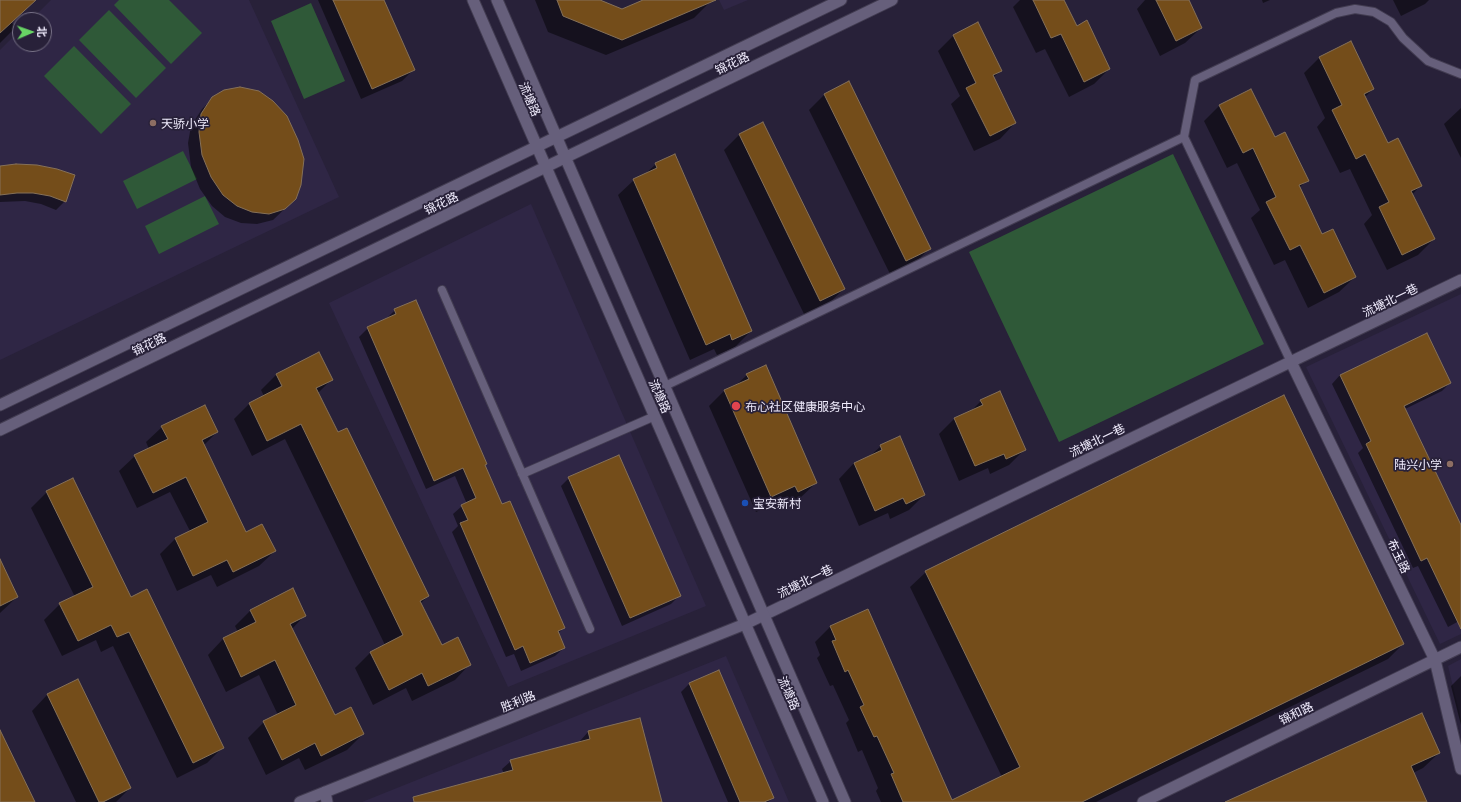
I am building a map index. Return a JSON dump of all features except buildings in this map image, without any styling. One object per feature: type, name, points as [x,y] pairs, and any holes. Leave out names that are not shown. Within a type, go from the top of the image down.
[{"type":"street","name":"流塘路","points":[[473,0],[822,802]]},
{"type":"street","name":"流塘路","points":[[496,0],[845,802]]},
{"type":"street","name":"锦花路","points":[[0,405],[841,0]]},
{"type":"street","name":"锦花路","points":[[0,430],[892,0]]},
{"type":"street","name":"流塘北一巷","points":[[745,624],[1461,280]]},
{"type":"street","name":"布玉路","points":[[1291,362],[1435,660],[1461,769]]},
{"type":"street","name":"胜利路","points":[[300,802],[326,797],[745,624]]},
{"type":"street","name":"锦和路","points":[[1143,802],[1461,647]]},
{"type":"lane","points":[[1291,362],[1184,137],[1195,80],[1336,13],[1355,9],[1374,12],[1391,22],[1403,38],[1428,61],[1461,74]]},
{"type":"lane","points":[[665,386],[1184,137]]},
{"type":"lane","points":[[442,290],[590,629]]},
{"type":"lane","points":[[522,474],[655,416]]},
{"type":"shaded area","name":"天骄小学","points":[[51,0],[249,0],[339,197],[0,360],[0,50],[12,38],[12,52],[52,52],[52,12],[39,12]]},
{"type":"shaded area","points":[[719,0],[748,0],[724,10]]},
{"type":"shaded area","points":[[531,204],[706,606],[508,687],[329,303]]},
{"type":"shaded area","points":[[1461,294],[1461,634],[1440,644],[1306,367]]},
{"type":"shaded area","points":[[726,656],[789,802],[362,802]]},
{"type":"shaded area","points":[[1461,659],[1461,720],[1448,666]]},
{"type":"green space","points":[[119,0],[169,0],[202,33],[171,64],[114,5]]},
{"type":"green space","points":[[311,3],[345,81],[304,99],[271,21]]},
{"type":"green space","points":[[109,10],[166,68],[136,98],[79,40]]},
{"type":"green space","points":[[74,46],[131,104],[101,134],[44,76]]},
{"type":"green space","points":[[183,151],[197,179],[137,209],[123,181]]},
{"type":"green space","points":[[1173,154],[1264,344],[1059,442],[969,252]]},
{"type":"green space","points":[[205,196],[219,224],[159,254],[145,226]]},
{"type":"place","name":"天骄小学","points":[[153,123]]},
{"type":"place","name":"布心社区健康服务中心","points":[[736,406]]},
{"type":"place","name":"陆兴小学","points":[[1450,464]]},
{"type":"place","name":"宝安新村","points":[[745,503]]}]
